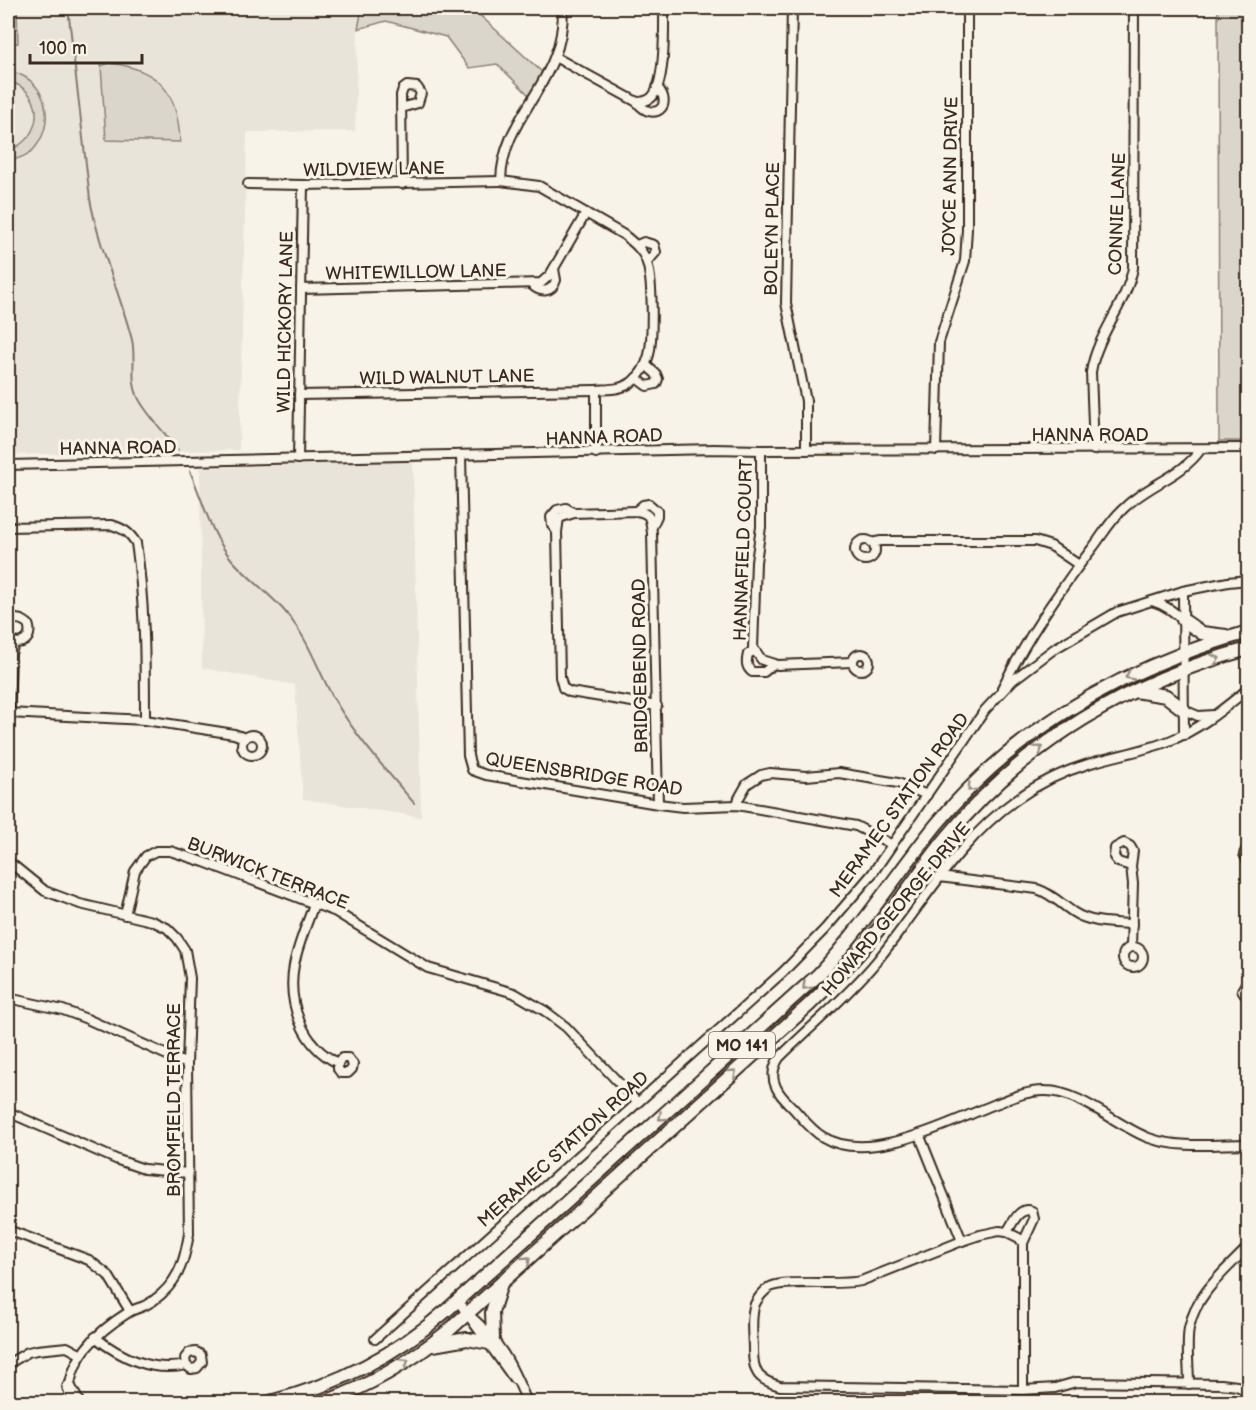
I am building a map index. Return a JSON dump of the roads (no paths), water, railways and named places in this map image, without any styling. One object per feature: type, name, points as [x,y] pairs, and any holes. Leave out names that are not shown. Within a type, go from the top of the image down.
[{"type":"highway","points":[[1183,620],[1202,633],[1233,637]]},
{"type":"highway","name":"MO 141","points":[[270,1402],[321,1388],[371,1365],[417,1336],[458,1301],[818,975],[854,934],[937,824],[993,766],[1036,731],[1082,701],[1130,675],[1183,653],[1248,632]]},
{"type":"highway","name":"MO 141","points":[[325,1402],[390,1372],[429,1346],[468,1314],[829,986],[866,945],[949,835],[986,795],[1048,742],[1085,717],[1134,691],[1184,669],[1248,649]]},
{"type":"highway","points":[[1134,691],[1166,696],[1184,710]]},
{"type":"highway","points":[[429,1346],[467,1339],[491,1341],[492,1312],[502,1282]]},
{"type":"highway","points":[[69,1387],[77,1402]]},
{"type":"street","points":[[501,181],[501,167],[515,126],[555,57],[562,32],[563,8]]},
{"type":"street","points":[[637,102],[651,98],[657,87],[662,66],[664,8]]},
{"type":"street","name":"BOLEYN PLACE","points":[[792,8],[786,303],[806,401],[806,450]]},
{"type":"street","name":"JOYCE ANN DRIVE","points":[[936,450],[939,342],[965,261],[967,8]]},
{"type":"street","name":"CONNIE LANE","points":[[1094,450],[1091,372],[1093,361],[1096,349],[1128,288],[1133,268],[1134,8]]},
{"type":"street","points":[[555,57],[651,112],[663,106],[663,93],[657,87]]},
{"type":"street","points":[[401,108],[402,184]]},
{"type":"street","name":"WILDVIEW LANE","points":[[248,184],[402,184],[501,181],[539,186],[624,235],[637,245],[644,242],[654,245],[657,252],[647,262]]},
{"type":"street","name":"WILD HICKORY LANE","points":[[298,459],[303,185]]},
{"type":"street","name":"WHITEWILLOW LANE","points":[[301,290],[532,285],[546,280],[586,213]]},
{"type":"street","points":[[637,245],[647,262],[651,286],[650,347],[646,365],[636,378],[647,386],[656,384],[658,379],[656,374],[646,365]]},
{"type":"street","name":"WILD WALNUT LANE","points":[[299,395],[596,390],[625,387],[636,378]]},
{"type":"street","points":[[596,390],[596,453]]},
{"type":"street","name":"HANNA ROAD","points":[[8,465],[714,449],[1248,448]]},
{"type":"street","points":[[997,697],[1020,653],[1079,565],[1121,510],[1156,484],[1186,467],[1201,449]]},
{"type":"street","name":"HANNAFIELD COURT","points":[[761,450],[761,528],[756,562],[754,651],[762,660],[774,664],[852,662]]},
{"type":"street","name":"QUEENSBRIDGE ROAD","points":[[461,456],[469,764],[472,770],[658,804],[683,807],[737,805],[856,826],[891,844]]},
{"type":"street","points":[[574,513],[566,508],[557,510],[551,517],[552,525],[557,532],[560,677],[563,688],[570,692],[657,706]]},
{"type":"street","name":"BRIDGEBEND ROAD","points":[[557,532],[559,518],[574,513],[636,511],[645,513],[649,517],[652,527],[658,804]]},
{"type":"street","points":[[8,527],[112,525],[125,529],[133,537],[143,587],[146,636],[145,720]]},
{"type":"street","points":[[871,543],[880,541],[1035,541],[1051,546],[1079,565]]},
{"type":"street","name":"MERAMEC STATION ROAD","points":[[375,1339],[783,972],[850,901],[872,874],[985,710],[1013,680],[1054,649],[1117,612],[1183,591],[1248,580]]},
{"type":"street","points":[[1183,591],[1184,735]]},
{"type":"street","points":[[1150,601],[1172,609],[1183,620]]},
{"type":"street","points":[[8,624],[14,619],[21,619],[30,628],[27,640],[19,644],[10,641],[8,713],[145,720],[234,734],[245,738]]},
{"type":"street","name":"HANNAFIELD COURT","points":[[754,651],[748,654],[746,661],[748,669],[752,672],[764,672],[774,664]]},
{"type":"street","name":"HOWARD GEORGE DRIVE","points":[[919,1134],[870,1146],[832,1142],[813,1129],[778,1092],[773,1083],[773,1073],[779,1058],[861,980],[962,848],[990,821],[1032,789],[1049,780],[1091,763],[1153,747],[1184,735],[1217,714],[1248,689]]},
{"type":"street","points":[[1184,710],[1198,716],[1217,714]]},
{"type":"street","points":[[737,805],[747,783],[761,775],[770,774],[806,776],[839,773],[898,783],[927,795]]},
{"type":"street","points":[[1248,846],[1244,854],[1248,862]]},
{"type":"street","name":"BURWICK TERRACE","points":[[125,915],[135,871],[147,856],[156,851],[170,851],[204,862],[336,912],[428,968],[514,993],[545,1011],[566,1027],[637,1102]]},
{"type":"street","name":"BROMFIELD TERRACE","points":[[8,861],[45,891],[80,904],[152,921],[166,928],[185,950],[189,965],[187,1064],[189,1234],[182,1266],[164,1292],[146,1305],[130,1311],[95,1337],[80,1354],[69,1387],[69,1402]]},
{"type":"street","points":[[1131,866],[1133,884],[1131,946]]},
{"type":"street","points":[[939,878],[1037,890],[1047,893],[1072,912],[1083,917],[1111,923],[1132,924]]},
{"type":"street","points":[[315,904],[297,951],[294,966],[294,1002],[300,1022],[310,1042],[324,1056],[338,1063]]},
{"type":"street","points":[[1248,980],[1242,990],[1248,998]]},
{"type":"street","points":[[8,998],[63,1010],[187,1064]]},
{"type":"street","points":[[962,1241],[919,1134],[1014,1097],[1045,1090],[1067,1095],[1139,1134],[1167,1143],[1248,1144]]},
{"type":"street","points":[[8,1112],[144,1169],[188,1173]]},
{"type":"street","points":[[1007,1232],[1022,1211],[1027,1209],[1032,1211],[1034,1219],[1023,1244],[1023,1390]]},
{"type":"street","points":[[8,1230],[89,1260],[108,1275],[130,1311]]},
{"type":"street","points":[[1023,1244],[1019,1238],[999,1231],[962,1241],[861,1281],[844,1284],[780,1284],[769,1288],[754,1305],[754,1369],[760,1377],[780,1386],[1023,1390],[1055,1388],[1076,1382],[1221,1384],[1237,1386],[1248,1391]]},
{"type":"street","points":[[1189,1384],[1189,1330],[1192,1316],[1202,1295],[1248,1247]]},
{"type":"street","points":[[458,1301],[468,1314],[483,1326],[491,1341],[512,1366],[527,1402]]},
{"type":"street","points":[[95,1337],[118,1353],[147,1364],[169,1369],[186,1365]]},
{"type":"street","points":[[8,1364],[28,1352],[37,1350],[68,1347],[80,1354]]},
{"type":"waterway","points":[[68,8],[90,199],[132,340],[135,388],[144,408],[178,450]]},
{"type":"waterway","points":[[190,471],[213,529],[225,551],[274,600],[302,634],[329,690],[352,727],[414,803]]}]
